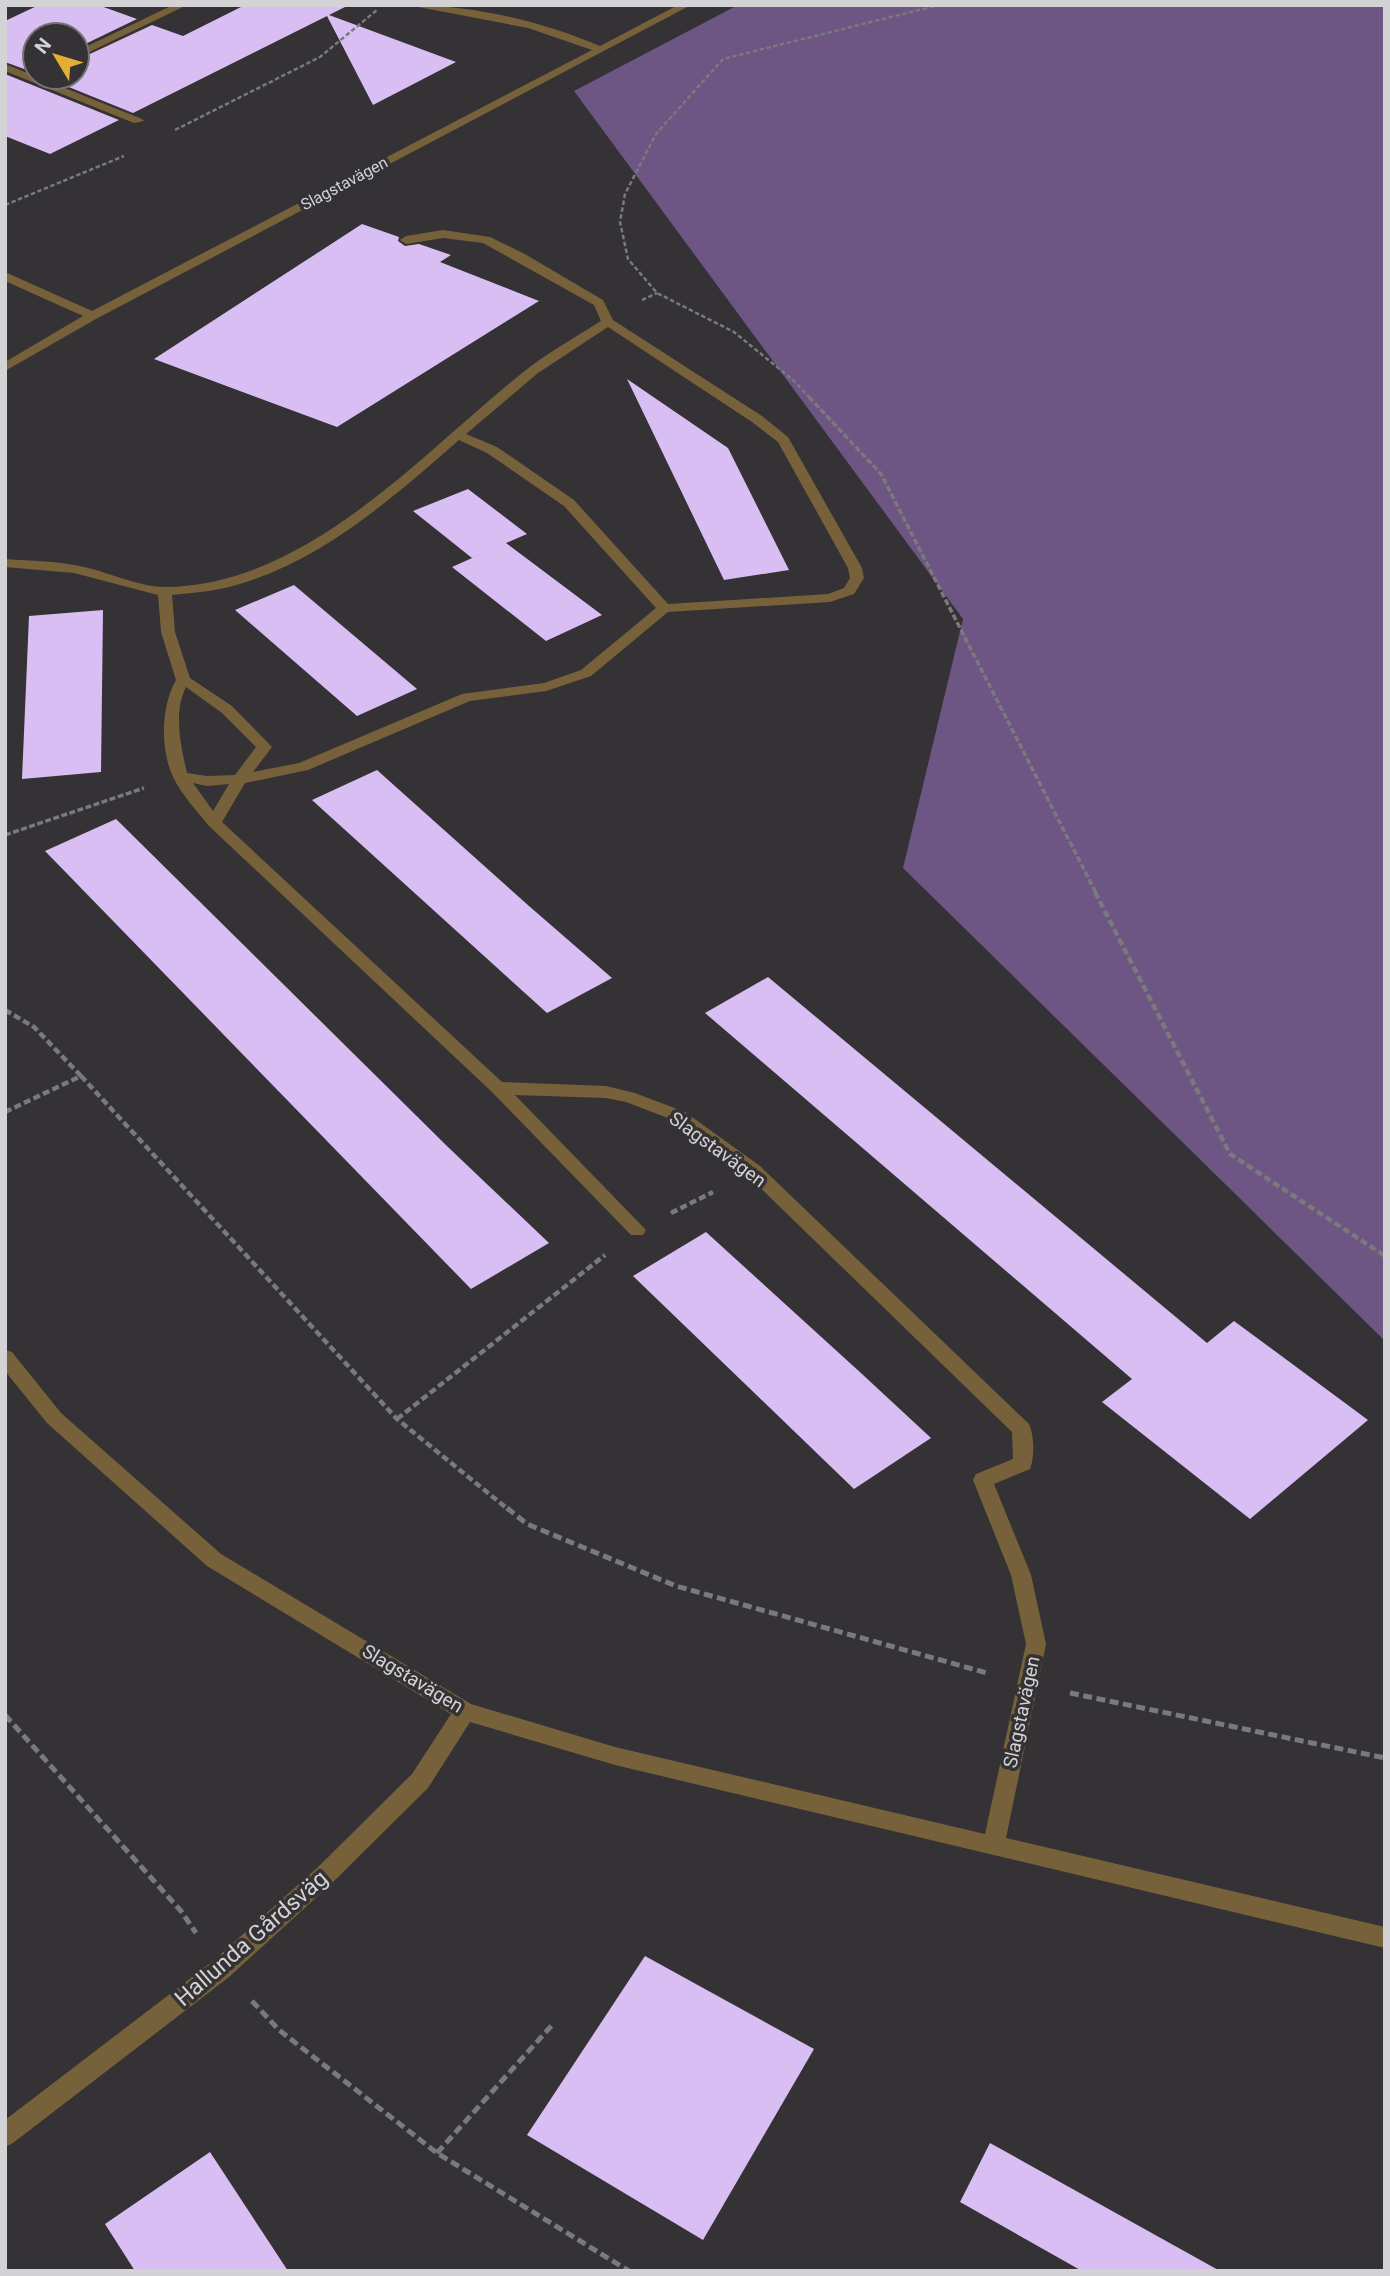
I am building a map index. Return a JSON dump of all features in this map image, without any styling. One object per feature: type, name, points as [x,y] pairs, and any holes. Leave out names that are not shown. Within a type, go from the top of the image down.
[{"type":"street","points":[[91,48],[182,5]]},
{"type":"street","points":[[413,5],[479,13],[564,33],[598,49]]},
{"type":"street","name":"Slagstavägen","points":[[5,367],[92,316],[686,5]]},
{"type":"street","points":[[67,91],[138,121]]},
{"type":"street","points":[[180,776],[207,781],[240,779],[303,767],[467,696],[546,687],[586,673],[664,608],[830,598],[849,591],[857,578],[855,568],[783,440],[757,419],[608,322],[599,303],[519,256],[486,240],[443,234],[406,240]]},
{"type":"street","points":[[5,276],[92,316]]},
{"type":"street","points":[[5,563],[82,570],[165,591],[231,583],[278,566],[337,530],[458,435],[525,376],[608,322]]},
{"type":"street","points":[[458,435],[492,450],[569,503],[664,608]]},
{"type":"street","points":[[165,591],[168,632],[183,680],[174,696],[173,729],[180,776],[214,823],[498,1088],[637,1230]]},
{"type":"street","points":[[183,680],[204,690],[233,713],[264,747],[240,779],[214,823]]},
{"type":"street","name":"Slagstavägen","points":[[498,1088],[606,1092],[629,1097],[679,1116],[754,1171],[1022,1429],[1023,1464],[983,1480],[1021,1575],[1036,1644],[993,1847]]},
{"type":"street","name":"Slagstavägen","points":[[5,1357],[54,1418],[214,1560],[465,1711],[615,1756],[1385,1938]]},
{"type":"street","name":"Hallunda Gårdsväg","points":[[5,2135],[221,1969],[325,1875],[421,1781],[465,1711]]},
{"type":"path","points":[[168,133],[320,57],[384,5]]},
{"type":"path","points":[[939,5],[723,59],[656,134],[636,170],[625,194],[620,222],[628,259],[657,293],[734,332],[793,380],[881,474],[1230,1154],[1385,1256]]},
{"type":"path","points":[[5,205],[126,155]]},
{"type":"path","points":[[5,835],[180,776]]},
{"type":"path","points":[[5,1010],[34,1027],[81,1076],[397,1419],[527,1524],[676,1586],[1027,1684],[1385,1758]]},
{"type":"path","points":[[5,1112],[81,1076]]},
{"type":"path","points":[[397,1419],[637,1230],[754,1171]]},
{"type":"path","points":[[5,1715],[181,1911],[221,1969],[279,2030],[437,2153],[629,2271]]},
{"type":"path","points":[[437,2153],[553,2024]]},
{"type":"shaded area","points":[[738,5],[1385,5],[1385,1341],[903,868],[963,619],[574,91]]},
{"type":"building","points":[[39,5],[98,5],[137,19],[91,41],[91,21],[21,21],[21,68],[5,62],[5,21]]},
{"type":"building","points":[[245,5],[349,5],[329,15],[456,62],[373,105],[327,16],[133,113],[79,91],[91,91],[91,53],[152,25],[183,36]]},
{"type":"building","points":[[5,74],[21,80],[21,91],[47,91],[119,120],[50,154],[5,136]]},
{"type":"building","points":[[362,224],[399,237],[398,241],[405,246],[419,244],[451,255],[440,262],[539,301],[337,427],[154,359]]},
{"type":"building","points":[[627,379],[728,448],[789,570],[724,580]]},
{"type":"building","points":[[468,489],[527,534],[506,543],[602,615],[546,641],[452,567],[499,546],[472,558],[413,511]]},
{"type":"building","points":[[294,585],[417,689],[357,716],[235,610]]},
{"type":"building","points":[[103,610],[101,772],[22,779],[29,616]]},
{"type":"building","points":[[377,770],[612,978],[547,1013],[312,800]]},
{"type":"building","points":[[116,819],[549,1243],[471,1289],[45,851]]},
{"type":"building","points":[[768,977],[1207,1343],[1234,1321],[1368,1420],[1250,1519],[1102,1402],[1132,1379],[705,1013]]},
{"type":"building","points":[[706,1232],[931,1438],[854,1489],[633,1276]]},
{"type":"building","points":[[645,1956],[814,2049],[703,2240],[527,2135]]},
{"type":"building","points":[[990,2143],[1220,2271],[1082,2271],[960,2202]]},
{"type":"building","points":[[210,2152],[288,2271],[135,2271],[105,2224]]}]
